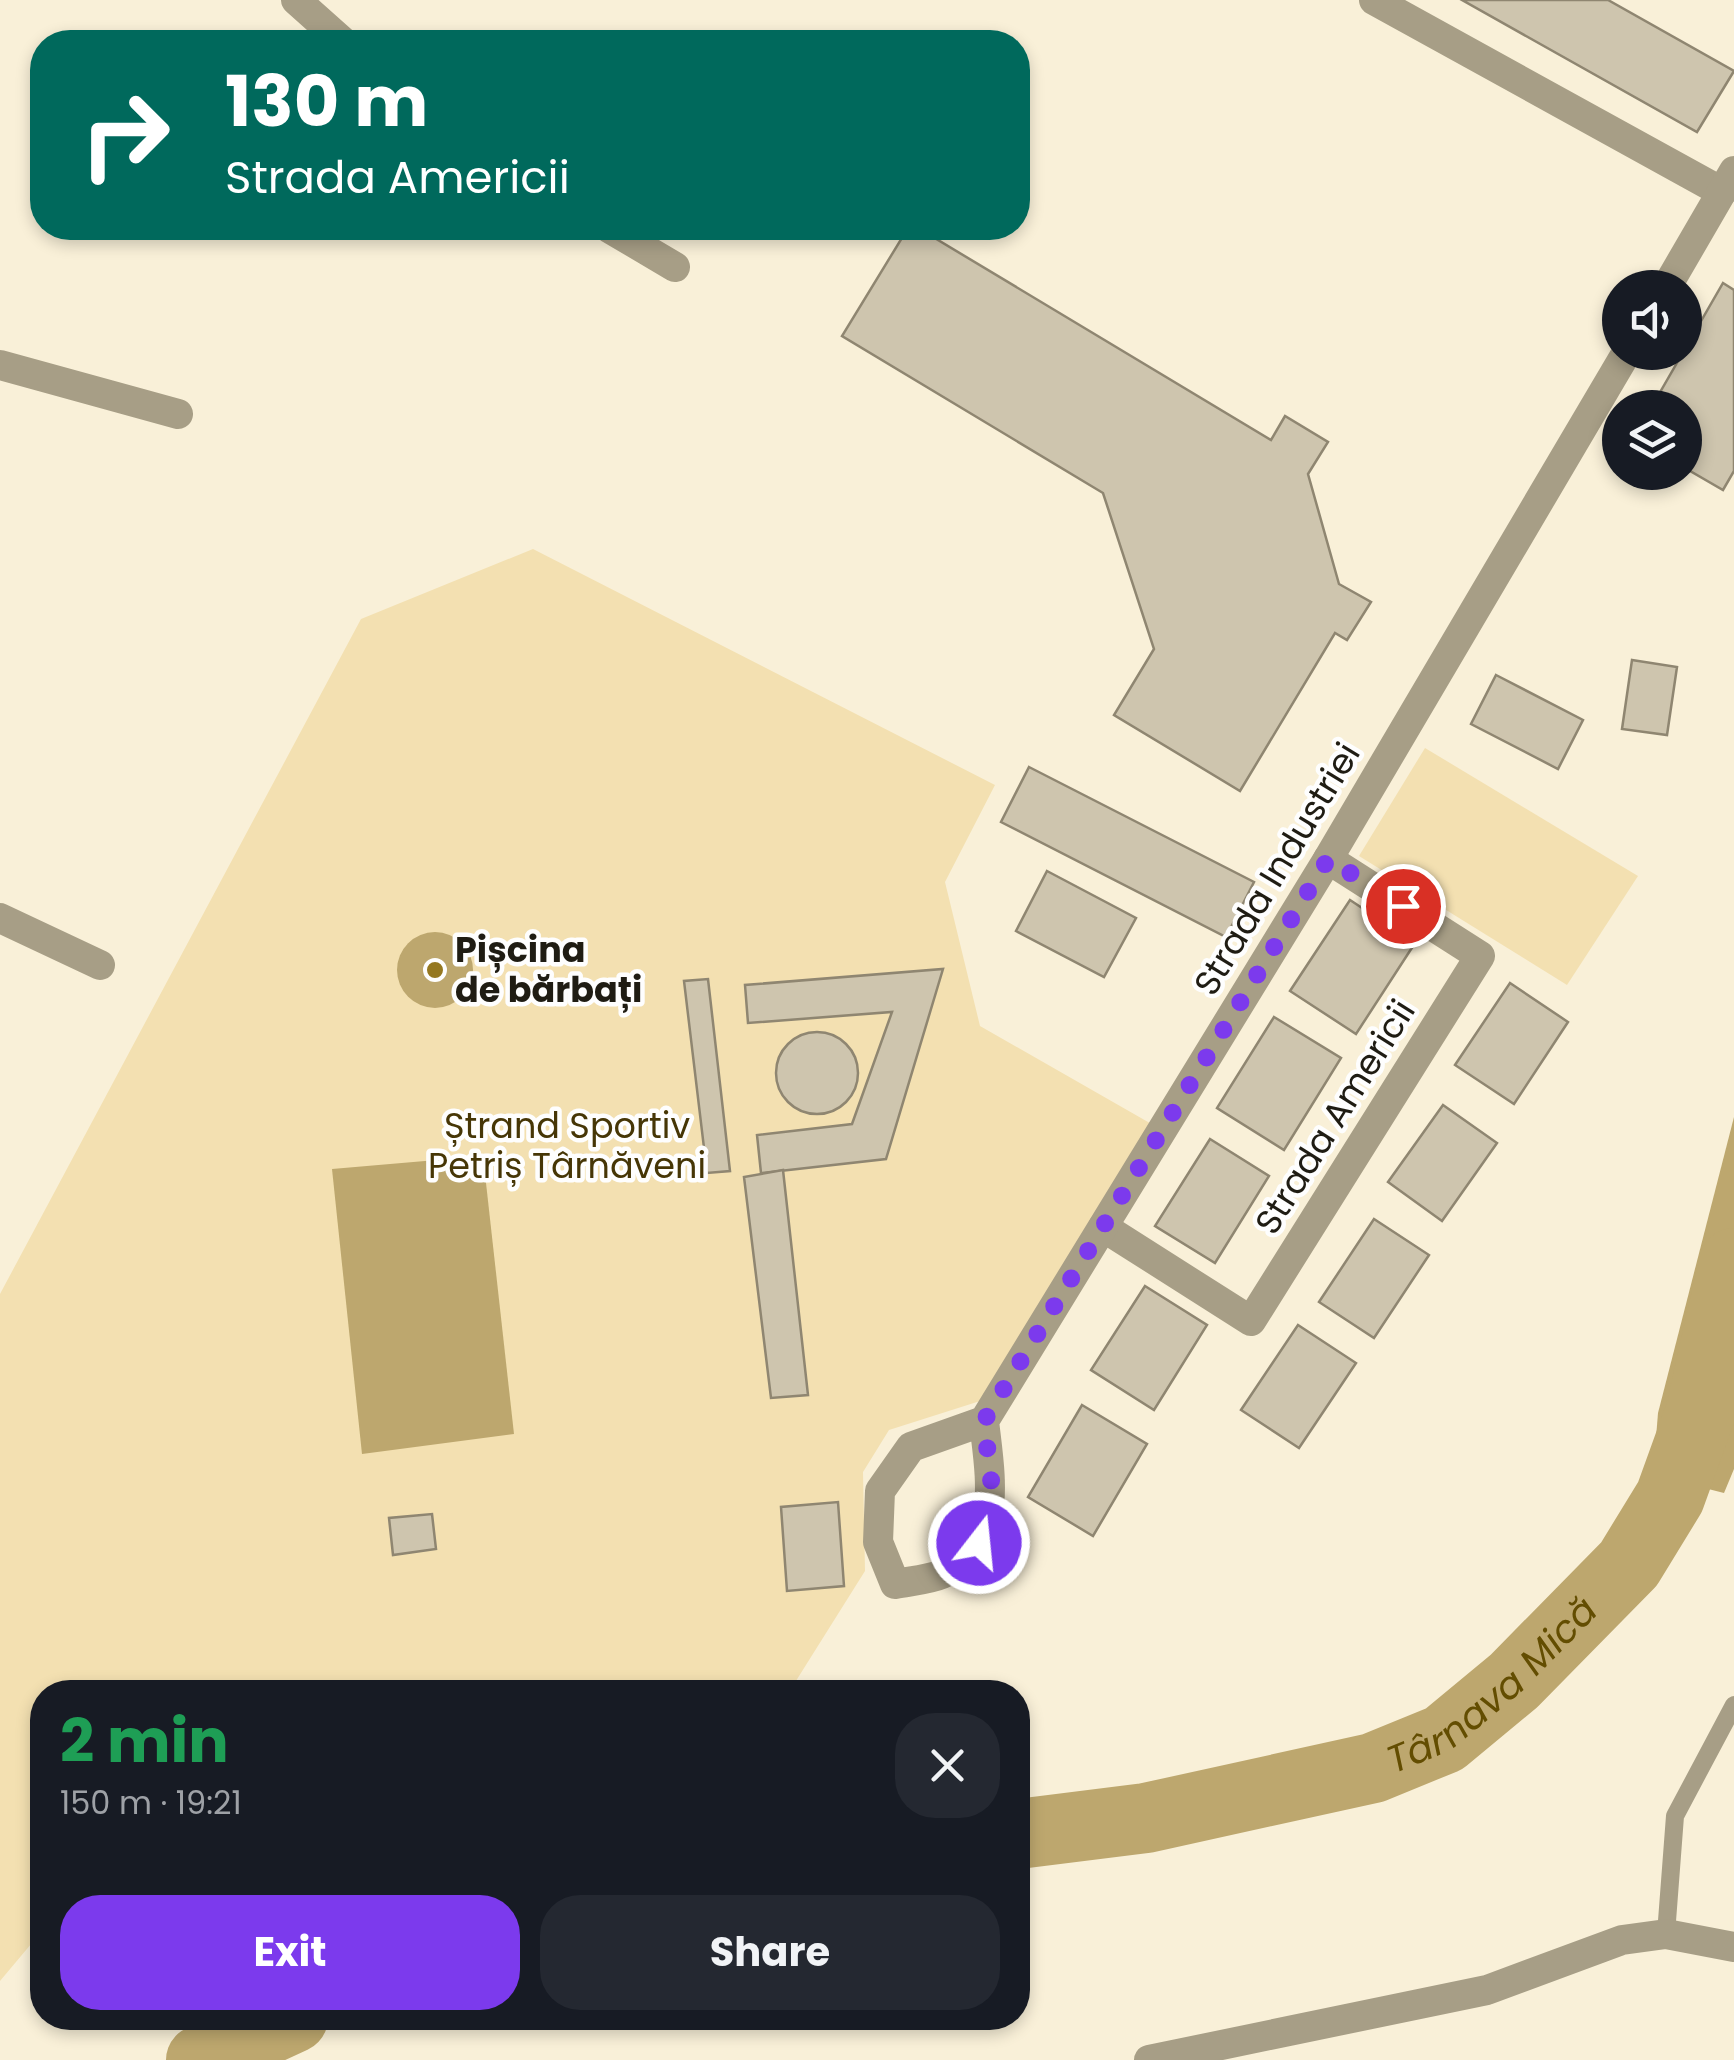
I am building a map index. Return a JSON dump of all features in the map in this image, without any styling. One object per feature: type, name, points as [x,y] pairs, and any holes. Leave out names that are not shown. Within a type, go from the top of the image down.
[{"type":"street","points":[[296,0],[329,30]]},
{"type":"street","points":[[1374,0],[1728,181],[1676,270]]},
{"type":"street","points":[[630,240],[675,267]]},
{"type":"street","points":[[0,365],[178,414]]},
{"type":"street","name":"Strada Industriei","points":[[984,1421],[1328,859],[1616,370]]},
{"type":"street","name":"Strada Americii","points":[[1103,1227],[1251,1322],[1480,956],[1328,859]]},
{"type":"street","points":[[0,918],[100,964]]},
{"type":"street","points":[[984,1421],[993,1496],[979,1543],[943,1574],[895,1584],[878,1542],[880,1491],[911,1448],[984,1421]]},
{"type":"street","points":[[1149,2060],[1487,1990],[1622,1940],[1666,1934],[1734,1946]]},
{"type":"lane","points":[[1666,1934],[1675,1816],[1734,1705]]},
{"type":"green space","name":"Ștrand Sportiv Petriș Târnăveni","points":[[533,549],[995,785],[945,882],[980,1026],[1162,1130],[999,1395],[889,1430],[863,1472],[865,1571],[797,1680],[30,1680],[30,1945],[0,1981],[0,1294],[361,619]]},
{"type":"green space","points":[[1425,748],[1638,876],[1567,985],[1359,856]]},
{"type":"shaded area","name":"Pișcina de bărbați","points":[[435,932],[462,943],[473,970],[462,997],[435,1008],[408,997],[397,970],[408,943]]},
{"type":"shaded area","points":[[1734,1117],[1734,1469],[1724,1493],[1653,1475],[1658,1413]]},
{"type":"shaded area","points":[[483,1156],[514,1434],[362,1454],[332,1169]]},
{"type":"building","points":[[1462,0],[1608,0],[1734,71],[1697,132]]},
{"type":"building","points":[[901,240],[938,240],[1271,440],[1285,416],[1328,442],[1308,474],[1339,584],[1371,602],[1347,640],[1335,633],[1240,791],[1114,715],[1154,649],[1103,493],[842,336]]},
{"type":"building","points":[[1723,283],[1734,290],[1734,471],[1723,490],[1702,478],[1702,390],[1661,390],[1673,370],[1702,370],[1702,319]]},
{"type":"building","points":[[1632,660],[1677,667],[1667,735],[1622,729]]},
{"type":"building","points":[[1496,675],[1583,720],[1558,769],[1471,724]]},
{"type":"building","points":[[1029,767],[1254,882],[1226,937],[1001,822]]},
{"type":"building","points":[[1047,871],[1136,918],[1104,977],[1016,931]]},
{"type":"building","points":[[1350,900],[1415,943],[1356,1034],[1290,991]]},
{"type":"building","points":[[943,969],[886,1159],[761,1173],[757,1135],[852,1124],[892,1012],[748,1023],[745,985]]},
{"type":"building","points":[[708,979],[730,1171],[707,1173],[684,981]]},
{"type":"building","points":[[1510,983],[1568,1022],[1514,1104],[1455,1065]]},
{"type":"building","points":[[1274,1017],[1341,1058],[1284,1150],[1217,1108]]},
{"type":"building","points":[[817,1032],[833,1035],[846,1044],[855,1057],[855,1089],[846,1102],[833,1111],[817,1114],[801,1111],[788,1102],[779,1089],[776,1073],[779,1057],[788,1044],[801,1035]]},
{"type":"building","points":[[1443,1105],[1497,1143],[1442,1221],[1388,1182]]},
{"type":"building","points":[[1210,1139],[1269,1176],[1215,1263],[1155,1226]]},
{"type":"building","points":[[783,1170],[808,1395],[771,1398],[744,1177]]},
{"type":"building","points":[[1374,1219],[1429,1255],[1374,1338],[1319,1302]]},
{"type":"building","points":[[1145,1286],[1207,1325],[1154,1410],[1091,1370]]},
{"type":"building","points":[[1298,1325],[1356,1363],[1299,1448],[1241,1410]]},
{"type":"building","points":[[1082,1405],[1147,1444],[1093,1536],[1028,1497]]},
{"type":"building","points":[[838,1502],[844,1586],[787,1591],[781,1507]]},
{"type":"building","points":[[432,1514],[436,1549],[393,1555],[389,1518]]},
{"type":"waterway","name":"Târnava Mică","points":[[1030,1832],[1146,1818],[1373,1768],[1444,1739],[1514,1681],[1629,1564],[1670,1497],[1700,1414],[1734,1263]]},
{"type":"waterway","name":"Târnava Mică","points":[[201,2060],[267,2030]]},
{"type":"place","name":"Pișcina de bărbați","points":[[435,970]]},
{"type":"route","points":[[979,1543],[993,1496],[984,1421],[1328,859],[1403,906]]}]
